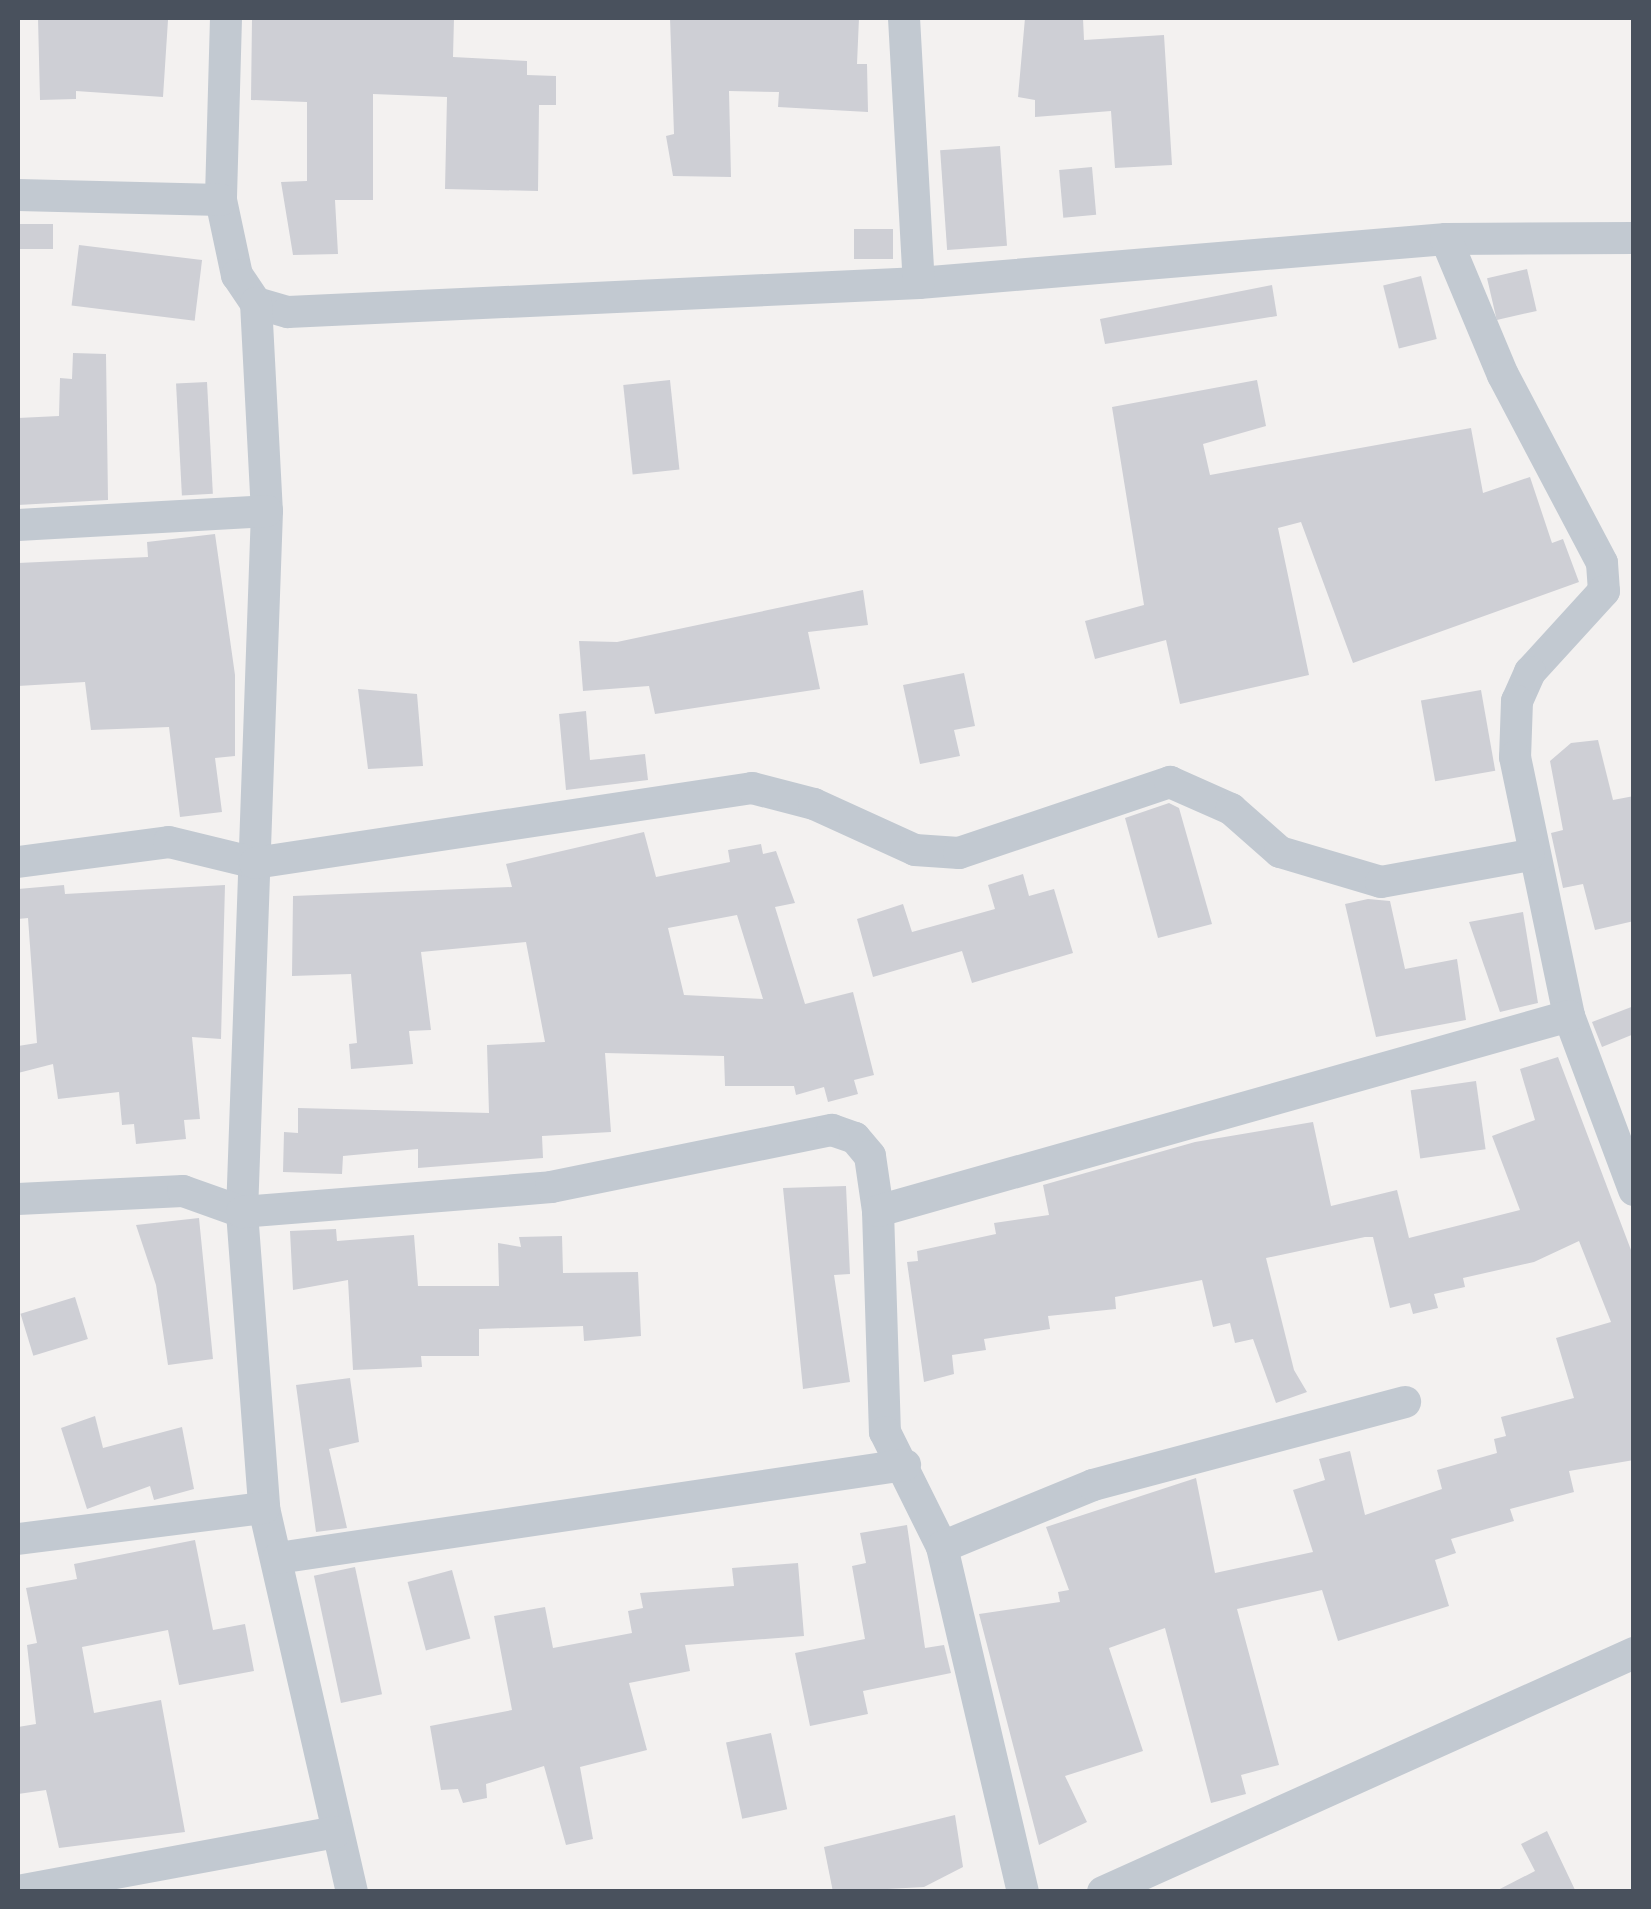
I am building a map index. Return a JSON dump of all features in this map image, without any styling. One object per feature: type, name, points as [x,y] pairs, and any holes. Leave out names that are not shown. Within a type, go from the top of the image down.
[{"type":"street","points":[[226,18],[222,200],[237,275],[256,303],[267,511],[242,1212],[264,1508],[335,1832],[352,1892]]},
{"type":"street","points":[[904,18],[919,283]]},
{"type":"street","points":[[18,194],[222,200]]},
{"type":"street","points":[[256,303],[288,312],[919,283],[1446,239],[1634,238]]},
{"type":"street","points":[[1446,239],[1503,375],[1602,564],[1604,591],[1530,672],[1517,701],[1515,757],[1529,855],[1569,1016],[1634,1190]]},
{"type":"street","points":[[18,525],[267,511]]},
{"type":"street","points":[[18,862],[169,842],[255,863],[752,788],[814,804],[914,850],[959,853],[1170,782],[1231,809],[1280,852],[1381,882],[1529,855]]},
{"type":"street","points":[[878,1210],[1569,1016]]},
{"type":"street","points":[[18,1199],[183,1192],[242,1212],[551,1186],[832,1130],[855,1138],[870,1156],[878,1210],[880,1392],[885,1432],[905,1465],[942,1547],[1023,1892]]},
{"type":"street","points":[[942,1547],[1092,1485],[1405,1402]]},
{"type":"street","points":[[278,1558],[905,1465]]},
{"type":"street","points":[[18,1538],[264,1508]]},
{"type":"street","points":[[1103,1892],[1634,1654]]},
{"type":"street","points":[[18,1891],[335,1832]]},
{"type":"building","points":[[38,18],[168,20],[163,97],[76,91],[76,99],[40,100]]},
{"type":"building","points":[[252,18],[454,18],[453,57],[527,61],[527,75],[556,76],[556,105],[539,105],[538,191],[445,189],[447,97],[373,94],[373,200],[335,200],[338,254],[293,255],[281,182],[307,181],[307,102],[251,100]]},
{"type":"building","points":[[670,18],[859,18],[857,64],[867,64],[868,112],[778,107],[779,92],[729,91],[731,177],[673,176],[666,136],[674,134]]},
{"type":"building","points":[[1025,18],[1083,18],[1084,40],[1164,35],[1172,165],[1115,168],[1111,111],[1035,117],[1035,100],[1018,97]]},
{"type":"building","points":[[1000,146],[1007,246],[947,250],[940,150]]},
{"type":"building","points":[[1092,167],[1096,215],[1063,218],[1059,170]]},
{"type":"building","points":[[18,224],[53,224],[53,249],[18,249]]},
{"type":"building","points":[[854,229],[893,229],[893,259],[854,259]]},
{"type":"building","points":[[79,245],[202,260],[195,321],[72,306]]},
{"type":"building","points":[[1527,269],[1537,311],[1497,320],[1487,278]]},
{"type":"building","points":[[1421,276],[1437,339],[1399,349],[1383,285]]},
{"type":"building","points":[[1272,285],[1277,316],[1105,344],[1100,319]]},
{"type":"building","points":[[73,353],[106,354],[108,500],[18,505],[18,418],[59,416],[60,378],[72,379]]},
{"type":"building","points":[[670,380],[679,470],[633,474],[623,385]]},
{"type":"building","points":[[1257,380],[1266,426],[1203,444],[1210,475],[1471,428],[1483,493],[1530,477],[1552,543],[1563,539],[1579,582],[1353,663],[1301,522],[1278,528],[1309,675],[1180,704],[1166,640],[1095,659],[1085,621],[1144,605],[1112,407]]},
{"type":"building","points":[[207,382],[213,494],[182,495],[176,384]]},
{"type":"building","points":[[215,534],[235,675],[235,756],[215,758],[222,812],[180,817],[169,727],[91,730],[85,682],[18,686],[18,563],[148,557],[147,542]]},
{"type":"building","points":[[863,590],[868,625],[808,632],[820,689],[655,714],[649,686],[583,691],[579,641],[617,642]]},
{"type":"building","points":[[964,673],[975,726],[954,730],[960,756],[920,764],[903,685]]},
{"type":"building","points":[[358,689],[417,694],[423,766],[368,769]]},
{"type":"building","points":[[1481,690],[1495,771],[1435,781],[1421,701]]},
{"type":"building","points":[[586,711],[590,760],[645,754],[648,780],[566,790],[559,714]]},
{"type":"building","points":[[1598,740],[1613,800],[1634,796],[1634,921],[1595,930],[1583,884],[1563,888],[1551,833],[1563,830],[1550,761],[1571,743]]},
{"type":"building","points":[[1169,803],[1179,808],[1212,924],[1158,938],[1125,818]]},
{"type":"building","points":[[644,832],[656,877],[730,862],[728,850],[761,844],[763,854],[776,851],[795,903],[775,907],[805,1004],[853,992],[874,1075],[854,1080],[858,1094],[828,1102],[824,1087],[796,1095],[794,1086],[725,1086],[724,1056],[605,1053],[611,1132],[542,1136],[543,1158],[418,1168],[418,1149],[343,1156],[342,1174],[283,1172],[284,1132],[298,1133],[298,1108],[489,1113],[487,1045],[545,1042],[526,942],[421,952],[431,1030],[409,1031],[413,1064],[351,1069],[349,1044],[357,1043],[351,974],[292,976],[293,896],[512,887],[506,864]],"holes":[[[737,915],[763,999],[684,995],[668,928]]]},
{"type":"building","points":[[1023,874],[1029,896],[1054,889],[1073,953],[972,983],[962,951],[873,977],[857,919],[903,904],[912,932],[995,909],[988,885]]},
{"type":"building","points":[[64,885],[65,894],[225,885],[221,1039],[192,1037],[200,1119],[184,1120],[186,1139],[136,1144],[134,1124],[122,1125],[119,1092],[58,1099],[53,1064],[18,1073],[18,1046],[37,1043],[28,918],[18,919],[18,889]]},
{"type":"building","points":[[1368,899],[1390,901],[1405,969],[1457,959],[1466,1020],[1376,1037],[1345,904]]},
{"type":"building","points":[[1523,912],[1538,1003],[1500,1012],[1469,922]]},
{"type":"building","points":[[1634,1006],[1634,1034],[1602,1047],[1592,1022]]},
{"type":"building","points":[[1558,1057],[1634,1258],[1634,1460],[1569,1471],[1574,1492],[1510,1509],[1514,1521],[1451,1539],[1456,1553],[1435,1560],[1449,1606],[1338,1641],[1322,1590],[1237,1609],[1279,1765],[1241,1775],[1246,1794],[1211,1803],[1165,1628],[1109,1648],[1143,1751],[1065,1776],[1087,1822],[1039,1845],[979,1614],[1060,1602],[1058,1592],[1069,1590],[1046,1527],[1196,1478],[1215,1573],[1313,1552],[1293,1490],[1325,1480],[1319,1459],[1350,1451],[1365,1515],[1442,1489],[1437,1470],[1497,1453],[1494,1439],[1506,1436],[1501,1417],[1574,1398],[1556,1338],[1611,1322],[1579,1241],[1534,1262],[1463,1278],[1465,1287],[1434,1294],[1438,1308],[1413,1314],[1410,1303],[1390,1308],[1373,1237],[1365,1237],[1266,1258],[1294,1370],[1307,1392],[1276,1403],[1253,1339],[1235,1343],[1230,1323],[1213,1327],[1202,1280],[1115,1297],[1116,1309],[1048,1316],[1050,1329],[984,1339],[986,1350],[952,1355],[954,1374],[924,1382],[907,1262],[918,1261],[917,1251],[996,1234],[994,1223],[1049,1215],[1043,1185],[1195,1142],[1313,1122],[1331,1206],[1397,1190],[1409,1238],[1520,1210],[1492,1136],[1535,1120],[1520,1069]]},
{"type":"building","points":[[1476,1081],[1486,1149],[1420,1159],[1411,1090]]},
{"type":"building","points":[[846,1186],[850,1274],[834,1275],[850,1382],[803,1389],[783,1188]]},
{"type":"building","points":[[199,1218],[213,1359],[168,1365],[156,1285],[136,1225]]},
{"type":"building","points":[[336,1229],[337,1241],[414,1235],[418,1286],[499,1286],[498,1243],[521,1247],[519,1237],[562,1236],[563,1273],[638,1272],[641,1336],[584,1341],[583,1326],[479,1329],[479,1356],[421,1356],[422,1367],[353,1370],[348,1280],[293,1290],[290,1231]]},
{"type":"building","points":[[75,1297],[88,1339],[33,1356],[20,1314]]},
{"type":"building","points":[[350,1378],[359,1442],[329,1449],[347,1528],[316,1532],[296,1385]]},
{"type":"building","points":[[95,1416],[103,1448],[182,1427],[194,1489],[154,1500],[150,1486],[87,1509],[61,1428]]},
{"type":"building","points":[[907,1525],[925,1648],[944,1645],[951,1673],[863,1691],[868,1714],[810,1726],[795,1653],[865,1639],[852,1566],[866,1563],[860,1533]]},
{"type":"building","points":[[195,1540],[213,1630],[245,1624],[254,1671],[179,1685],[168,1630],[82,1647],[94,1713],[161,1700],[185,1832],[59,1848],[46,1790],[18,1794],[18,1727],[36,1724],[27,1645],[37,1643],[26,1588],[77,1579],[74,1564]]},
{"type":"building","points":[[798,1563],[804,1636],[685,1645],[690,1671],[629,1683],[647,1750],[580,1767],[593,1839],[566,1845],[544,1766],[486,1784],[487,1798],[463,1803],[458,1789],[441,1790],[430,1726],[512,1710],[494,1616],[545,1607],[553,1648],[632,1633],[628,1611],[643,1608],[640,1593],[734,1586],[732,1568]]},
{"type":"building","points":[[355,1567],[382,1694],[341,1703],[314,1576]]},
{"type":"building","points":[[452,1570],[470,1639],[426,1650],[408,1582]]},
{"type":"building","points":[[771,1733],[787,1809],[742,1819],[726,1743]]},
{"type":"building","points":[[955,1815],[963,1867],[924,1887],[833,1892],[824,1847]]},
{"type":"building","points":[[1547,1831],[1576,1892],[1494,1892],[1535,1871],[1521,1844]]}]
